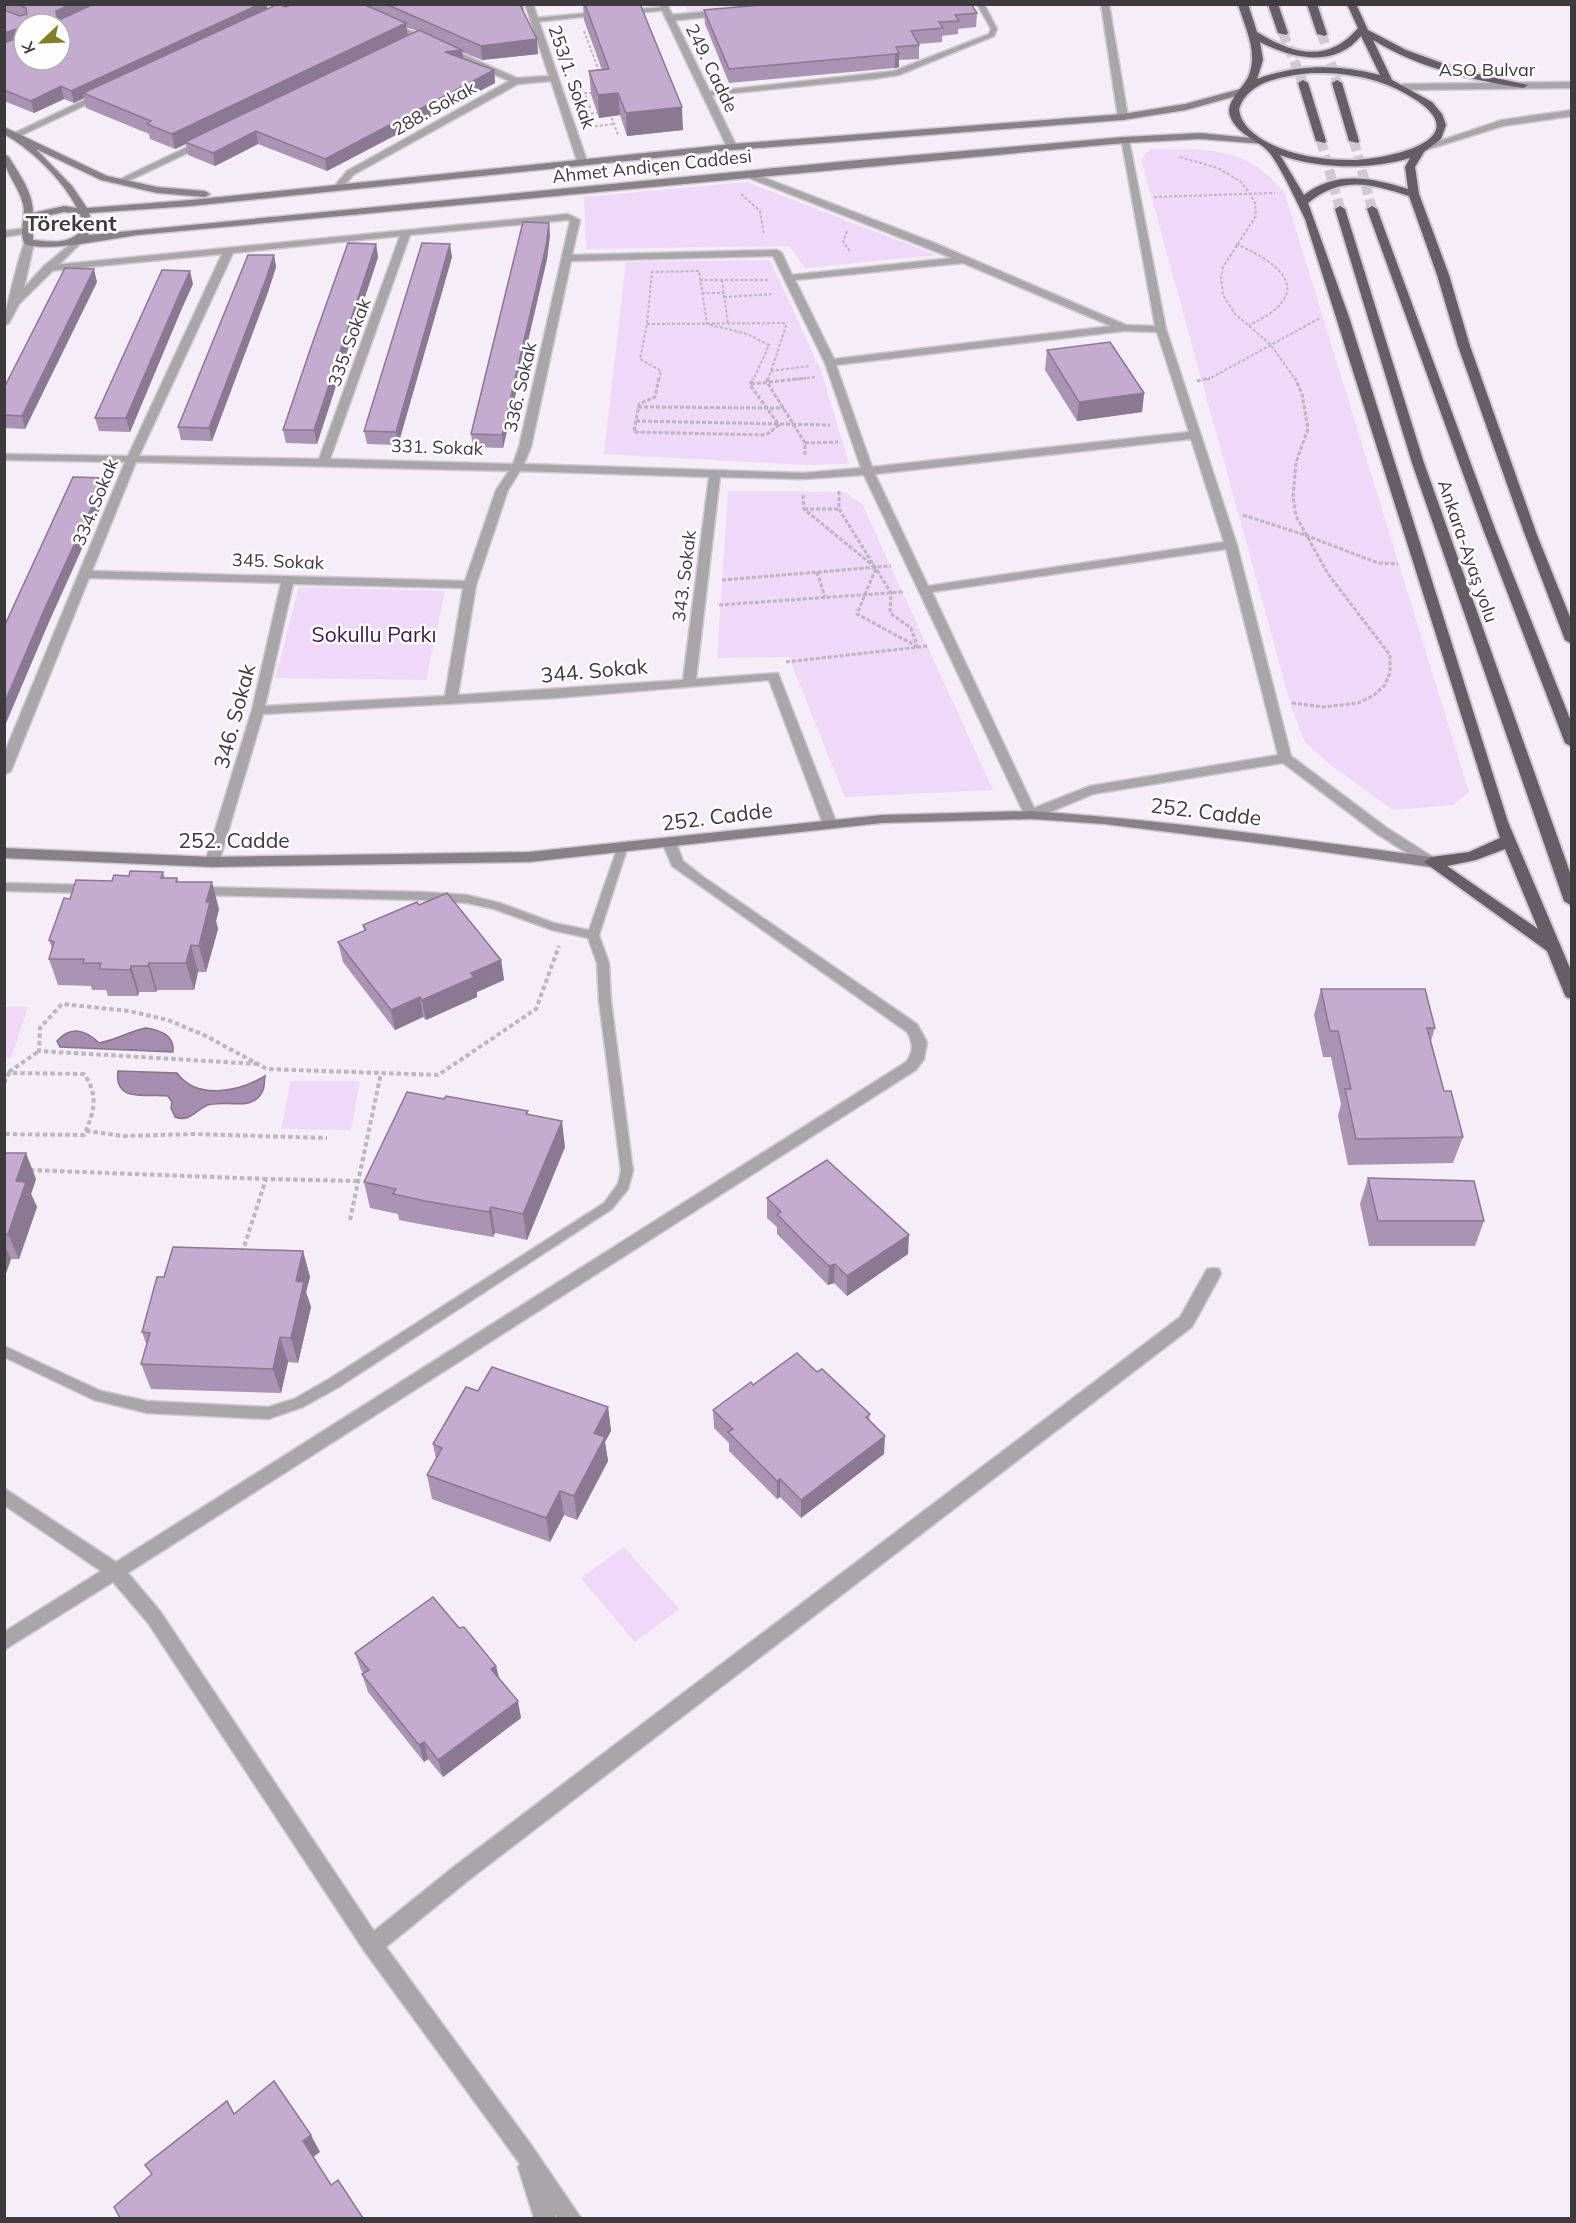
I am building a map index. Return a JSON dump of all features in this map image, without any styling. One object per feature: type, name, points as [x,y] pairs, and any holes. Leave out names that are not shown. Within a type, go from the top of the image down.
[{"type":"highway","points":[[1243,4],[1258,63],[1246,89],[1234,106],[1235,116],[1241,126],[1265,145],[1300,197],[1343,317],[1509,840],[1572,993]]},
{"type":"highway","points":[[1274,4],[1283,33]]},
{"type":"highway","points":[[1312,4],[1322,34]]},
{"type":"highway","points":[[1351,4],[1388,81]]},
{"type":"highway","points":[[1251,33],[1280,49],[1303,54],[1321,54],[1339,50],[1364,30]]},
{"type":"highway","points":[[1364,30],[1406,54],[1440,67],[1480,78],[1523,85]]},
{"type":"highway","points":[[1246,89],[1274,76],[1310,70],[1350,72],[1403,87],[1426,101],[1438,117],[1437,134],[1421,149],[1410,166],[1414,194],[1443,275],[1467,357],[1531,535],[1572,640]]},
{"type":"highway","points":[[1303,82],[1321,141]]},
{"type":"highway","points":[[1337,83],[1354,141]]},
{"type":"highway","points":[[1265,145],[1304,159],[1349,164],[1392,160],[1421,149]]},
{"type":"highway","points":[[1300,197],[1347,180],[1373,182],[1414,194]]},
{"type":"highway","name":"Ankara-Ayaş yolu","points":[[1340,209],[1418,463],[1572,901]]},
{"type":"highway","name":"Ankara-Ayaş yolu","points":[[1372,209],[1489,529],[1572,743]]},
{"type":"highway","points":[[1431,862],[1467,859],[1489,852],[1509,840]]},
{"type":"highway","points":[[1431,862],[1554,948]]},
{"type":"main road","name":"Ahmet Andiçen Caddesi","points":[[29,217],[52,210],[82,211],[235,198],[732,147],[1123,117],[1186,107],[1246,89]]},
{"type":"main road","points":[[4,130],[85,170],[119,182],[157,190],[235,198]]},
{"type":"main road","points":[[15,135],[61,177],[89,223],[80,239]]},
{"type":"main road","name":"Ahmet Andiçen Caddesi","points":[[29,243],[58,245],[80,239],[721,176],[1124,140],[1200,136],[1265,145]]},
{"type":"main road","points":[[4,157],[24,195],[29,217],[26,231],[29,243]]},
{"type":"main road","name":"252. Cadde","points":[[4,853],[212,862],[488,859],[570,855],[882,819],[1031,815],[1104,820],[1275,840],[1431,862]]},
{"type":"street","name":"253/1. Sokak","points":[[529,4],[582,161]]},
{"type":"street","points":[[1105,4],[1123,117]]},
{"type":"street","name":"249. Cadde","points":[[664,7],[732,147]]},
{"type":"street","points":[[669,18],[739,12]]},
{"type":"street","points":[[380,21],[516,81]]},
{"type":"street","points":[[410,43],[420,38]]},
{"type":"street","name":"288. Sokak","points":[[338,188],[350,173],[516,81],[555,78]]},
{"type":"street","name":"ASO Bulvar","points":[[1403,87],[1572,85]]},
{"type":"street","points":[[15,135],[111,92]]},
{"type":"street","points":[[1421,149],[1502,123],[1572,113]]},
{"type":"street","points":[[119,182],[216,136]]},
{"type":"street","points":[[1124,140],[1161,329],[1231,545],[1285,758],[1382,831],[1431,862]]},
{"type":"street","points":[[747,174],[966,260],[1124,328]]},
{"type":"street","name":"336. Sokak","points":[[406,233],[572,218],[575,220],[525,447],[517,468],[502,490],[470,585],[451,699]]},
{"type":"street","points":[[4,234],[26,231]]},
{"type":"street","points":[[48,268],[406,233]]},
{"type":"street","name":"335. Sokak","points":[[322,462],[406,233]]},
{"type":"street","points":[[4,323],[15,303],[80,239]]},
{"type":"street","points":[[15,303],[29,243]]},
{"type":"street","name":"334. Sokak","points":[[4,771],[132,459],[229,250]]},
{"type":"street","points":[[567,258],[777,253],[832,369],[852,442],[868,471],[1031,815],[1090,790],[1285,758]]},
{"type":"street","points":[[789,278],[966,260]]},
{"type":"street","points":[[832,369],[1124,328],[1161,329]]},
{"type":"street","name":"331. Sokak","points":[[4,457],[322,462],[803,476],[1195,435]]},
{"type":"street","name":"343. Sokak","points":[[689,682],[715,474]]},
{"type":"street","points":[[924,590],[1231,545]]},
{"type":"street","name":"345. Sokak","points":[[85,574],[470,585]]},
{"type":"street","name":"346. Sokak","points":[[212,862],[258,710],[288,580]]},
{"type":"street","name":"344. Sokak","points":[[258,710],[556,694],[774,676],[830,824]]},
{"type":"street","points":[[4,1642],[911,1066],[917,1059],[920,1042],[912,1028],[697,879],[677,863],[669,842]]},
{"type":"street","points":[[372,1945],[491,1850],[1186,1322],[1213,1274]]},
{"type":"street","points":[[4,1495],[115,1571],[154,1617],[372,1945],[570,2218]]},
{"type":"street","points":[[525,2153],[545,2218]]},
{"type":"lane","points":[[706,94],[872,77],[896,72],[992,35],[994,29],[980,4]]},
{"type":"lane","points":[[535,20],[664,7]]},
{"type":"lane","points":[[4,1351],[99,1396],[147,1407],[268,1413],[298,1403],[334,1383],[608,1206],[624,1186],[627,1171],[605,1001],[603,963],[593,935],[622,849]]},
{"type":"lane","points":[[4,887],[100,889]]},
{"type":"lane","points":[[184,891],[423,896],[467,900],[496,906],[566,929],[593,935]]},
{"type":"path","points":[[541,35],[585,31],[602,81]]},
{"type":"path","points":[[595,92],[585,93],[590,107],[583,108],[586,114],[597,113]]},
{"type":"path","points":[[610,111],[618,135]]},
{"type":"path","points":[[592,126],[613,124]]},
{"type":"path","points":[[1175,156],[1199,161],[1227,173],[1245,185],[1251,194],[1256,216],[1223,267],[1221,286],[1228,305],[1235,314],[1272,346],[1294,376],[1307,412],[1308,429],[1298,454],[1293,479],[1296,516],[1341,594],[1384,644],[1390,655],[1392,666],[1385,686],[1376,694],[1349,705],[1325,708],[1300,705],[1269,695]]},
{"type":"path","points":[[702,293],[779,294],[767,254],[760,211],[721,176]]},
{"type":"path","points":[[1136,198],[1251,194],[1300,197]]},
{"type":"path","points":[[852,215],[843,242],[864,270]]},
{"type":"path","points":[[1236,244],[1273,262],[1281,270],[1289,287],[1285,302],[1280,309],[1249,325]]},
{"type":"path","points":[[706,324],[699,271],[652,272],[647,324],[640,359],[661,371],[655,397],[639,404],[634,432],[766,435],[779,425]]},
{"type":"path","points":[[700,280],[775,279]]},
{"type":"path","points":[[722,280],[728,324]]},
{"type":"path","points":[[767,382],[787,323],[784,314]]},
{"type":"path","points":[[1178,383],[1206,380],[1272,346],[1317,318],[1343,317]]},
{"type":"path","points":[[647,324],[787,323]]},
{"type":"path","points":[[706,324],[759,338],[769,345],[750,385]]},
{"type":"path","points":[[771,371],[832,369]]},
{"type":"path","points":[[750,385],[832,369]]},
{"type":"path","points":[[767,382],[805,443],[804,509],[876,568]]},
{"type":"path","points":[[750,385],[779,425]]},
{"type":"path","points":[[638,407],[768,410],[784,408]]},
{"type":"path","points":[[636,421],[779,425],[793,423],[836,426],[852,442]]},
{"type":"path","points":[[805,443],[852,442]]},
{"type":"path","points":[[839,473],[839,509],[891,593],[891,613],[911,628],[918,647]]},
{"type":"path","points":[[1219,507],[1305,535],[1378,563],[1420,565]]},
{"type":"path","points":[[804,509],[839,509]]},
{"type":"path","points":[[702,581],[912,565]]},
{"type":"path","points":[[876,568],[856,614],[918,647]]},
{"type":"path","points":[[817,572],[825,597]]},
{"type":"path","points":[[699,606],[924,590]]},
{"type":"path","points":[[781,663],[950,643]]},
{"type":"path","points":[[39,1051],[40,1028],[62,1004],[119,1009],[167,1020],[204,1034],[267,1069],[438,1075],[536,1009],[566,929]]},
{"type":"path","points":[[4,1083],[9,1073],[39,1051],[258,1064]]},
{"type":"path","points":[[4,1134],[84,1135],[96,1106],[89,1080],[84,1074],[9,1073]]},
{"type":"path","points":[[350,1220],[381,1073]]},
{"type":"path","points":[[86,1131],[124,1136],[194,1134],[327,1138]]},
{"type":"path","points":[[28,1170],[358,1181]]},
{"type":"path","points":[[239,1263],[266,1179]]},
{"type":"green space","points":[[787,4],[688,12],[685,5]]},
{"type":"green space","points":[[1150,149],[1208,150],[1240,158],[1256,166],[1285,194],[1469,792],[1453,805],[1393,810],[1328,763],[1305,742],[1292,709],[1141,159]]},
{"type":"green space","points":[[747,182],[936,255],[805,268],[789,246],[586,249],[584,197]]},
{"type":"green space","points":[[770,260],[821,371],[849,464],[808,465],[604,454],[626,262]]},
{"type":"green space","points":[[728,491],[844,492],[862,504],[993,790],[845,797],[789,657],[717,658]]},
{"type":"green space","name":"Sokullu Parkı","points":[[299,587],[445,591],[426,680],[275,678]]},
{"type":"green space","points":[[5,1007],[28,1007],[11,1058],[5,1058]]},
{"type":"green space","points":[[291,1081],[360,1081],[351,1130],[281,1129]]},
{"type":"green space","points":[[624,1547],[679,1609],[635,1642],[581,1578]]},
{"type":"shaded area","points":[[146,1028],[166,1034],[172,1041],[173,1052],[60,1047],[57,1041],[68,1033],[78,1031],[84,1032],[99,1043]]},
{"type":"shaded area","points":[[118,1071],[177,1073],[185,1082],[196,1087],[219,1091],[244,1086],[265,1076],[263,1090],[253,1101],[208,1105],[189,1117],[180,1118],[175,1117],[171,1108],[172,1102],[168,1096],[127,1093],[118,1081]]},
{"type":"building","points":[[16,4],[71,4],[56,12],[27,12],[26,8]]},
{"type":"building","points":[[94,4],[260,4],[71,91],[61,86],[31,101],[4,90],[4,43],[12,40],[12,72],[72,72],[72,14]]},
{"type":"building","points":[[278,4],[286,7],[292,4],[363,4],[406,23],[172,134],[147,124],[151,121],[83,93]]},
{"type":"building","points":[[386,4],[523,4],[520,5],[537,39],[481,46]]},
{"type":"building","points":[[585,4],[640,4],[682,107],[626,113],[618,93],[598,95],[589,71],[609,69]]},
{"type":"building","points":[[773,4],[971,4],[977,13],[955,15],[959,21],[939,22],[943,28],[911,31],[919,45],[896,47],[899,53],[895,54],[729,69],[704,10]]},
{"type":"building","points":[[4,10],[12,13],[12,30],[4,33]]},
{"type":"building","points":[[419,30],[462,50],[445,52],[494,70],[325,159],[256,131],[213,153],[185,142]]},
{"type":"building","points":[[523,222],[549,223],[546,246],[502,435],[471,434]]},
{"type":"building","points":[[348,243],[376,244],[314,430],[283,430],[310,350]]},
{"type":"building","points":[[422,243],[450,244],[396,432],[364,431]]},
{"type":"building","points":[[248,255],[274,255],[209,428],[178,427]]},
{"type":"building","points":[[65,268],[94,269],[22,416],[4,415],[4,388]]},
{"type":"building","points":[[162,270],[190,271],[126,418],[95,418]]},
{"type":"building","points":[[1110,342],[1144,393],[1079,402],[1047,350]]},
{"type":"building","points":[[73,477],[105,478],[4,704],[4,627]]},
{"type":"building","points":[[130,871],[163,872],[161,878],[177,878],[176,882],[212,882],[206,902],[210,902],[199,946],[191,945],[186,963],[149,963],[148,966],[131,966],[130,970],[99,969],[101,963],[83,963],[84,959],[49,959],[54,942],[49,940],[64,898],[70,899],[76,880],[112,881],[114,875],[129,876]]},
{"type":"building","points":[[447,893],[501,960],[471,973],[474,977],[422,1000],[420,997],[391,1010],[338,942],[366,930],[363,925],[417,902],[419,905]]},
{"type":"building","points":[[1321,989],[1425,989],[1435,1028],[1427,1028],[1444,1091],[1451,1091],[1463,1137],[1356,1139],[1345,1089],[1351,1089],[1338,1031],[1330,1031]]},
{"type":"building","points":[[407,1092],[444,1099],[446,1096],[528,1111],[526,1114],[562,1121],[523,1214],[491,1207],[489,1212],[425,1201],[393,1194],[396,1189],[364,1182]]},
{"type":"building","points":[[4,1153],[26,1153],[16,1181],[26,1182],[8,1234],[4,1234]]},
{"type":"building","points":[[827,1160],[909,1235],[847,1276],[835,1264],[829,1266],[804,1242],[777,1214],[781,1212],[767,1198]]},
{"type":"building","points":[[1368,1178],[1474,1181],[1484,1221],[1378,1221]]},
{"type":"building","points":[[173,1247],[303,1251],[296,1281],[304,1282],[291,1338],[280,1337],[273,1369],[141,1364],[150,1333],[142,1332],[157,1277],[164,1277]]},
{"type":"building","points":[[797,1353],[817,1372],[822,1369],[870,1414],[866,1417],[885,1436],[801,1500],[780,1479],[777,1481],[728,1432],[733,1429],[713,1410],[751,1382],[753,1385]]},
{"type":"building","points":[[492,1367],[608,1407],[594,1433],[605,1437],[574,1496],[560,1491],[546,1518],[427,1475],[442,1448],[433,1444],[466,1387],[478,1391]]},
{"type":"building","points":[[433,1597],[459,1628],[464,1627],[496,1666],[491,1669],[518,1701],[438,1760],[424,1742],[419,1745],[362,1674],[369,1670],[355,1653]]},
{"type":"building","points":[[274,2081],[311,2135],[303,2141],[331,2185],[338,2180],[363,2218],[120,2218],[114,2207],[152,2174],[145,2165],[227,2101],[234,2114]]},
{"type":"tunnel","points":[[1283,33],[1303,83]]},
{"type":"tunnel","points":[[1322,34],[1337,83]]},
{"type":"tunnel","points":[[1321,141],[1340,209]]},
{"type":"tunnel","points":[[1354,141],[1372,209]]},
{"type":"district","name":"Törekent","points":[[71,223]]}]
